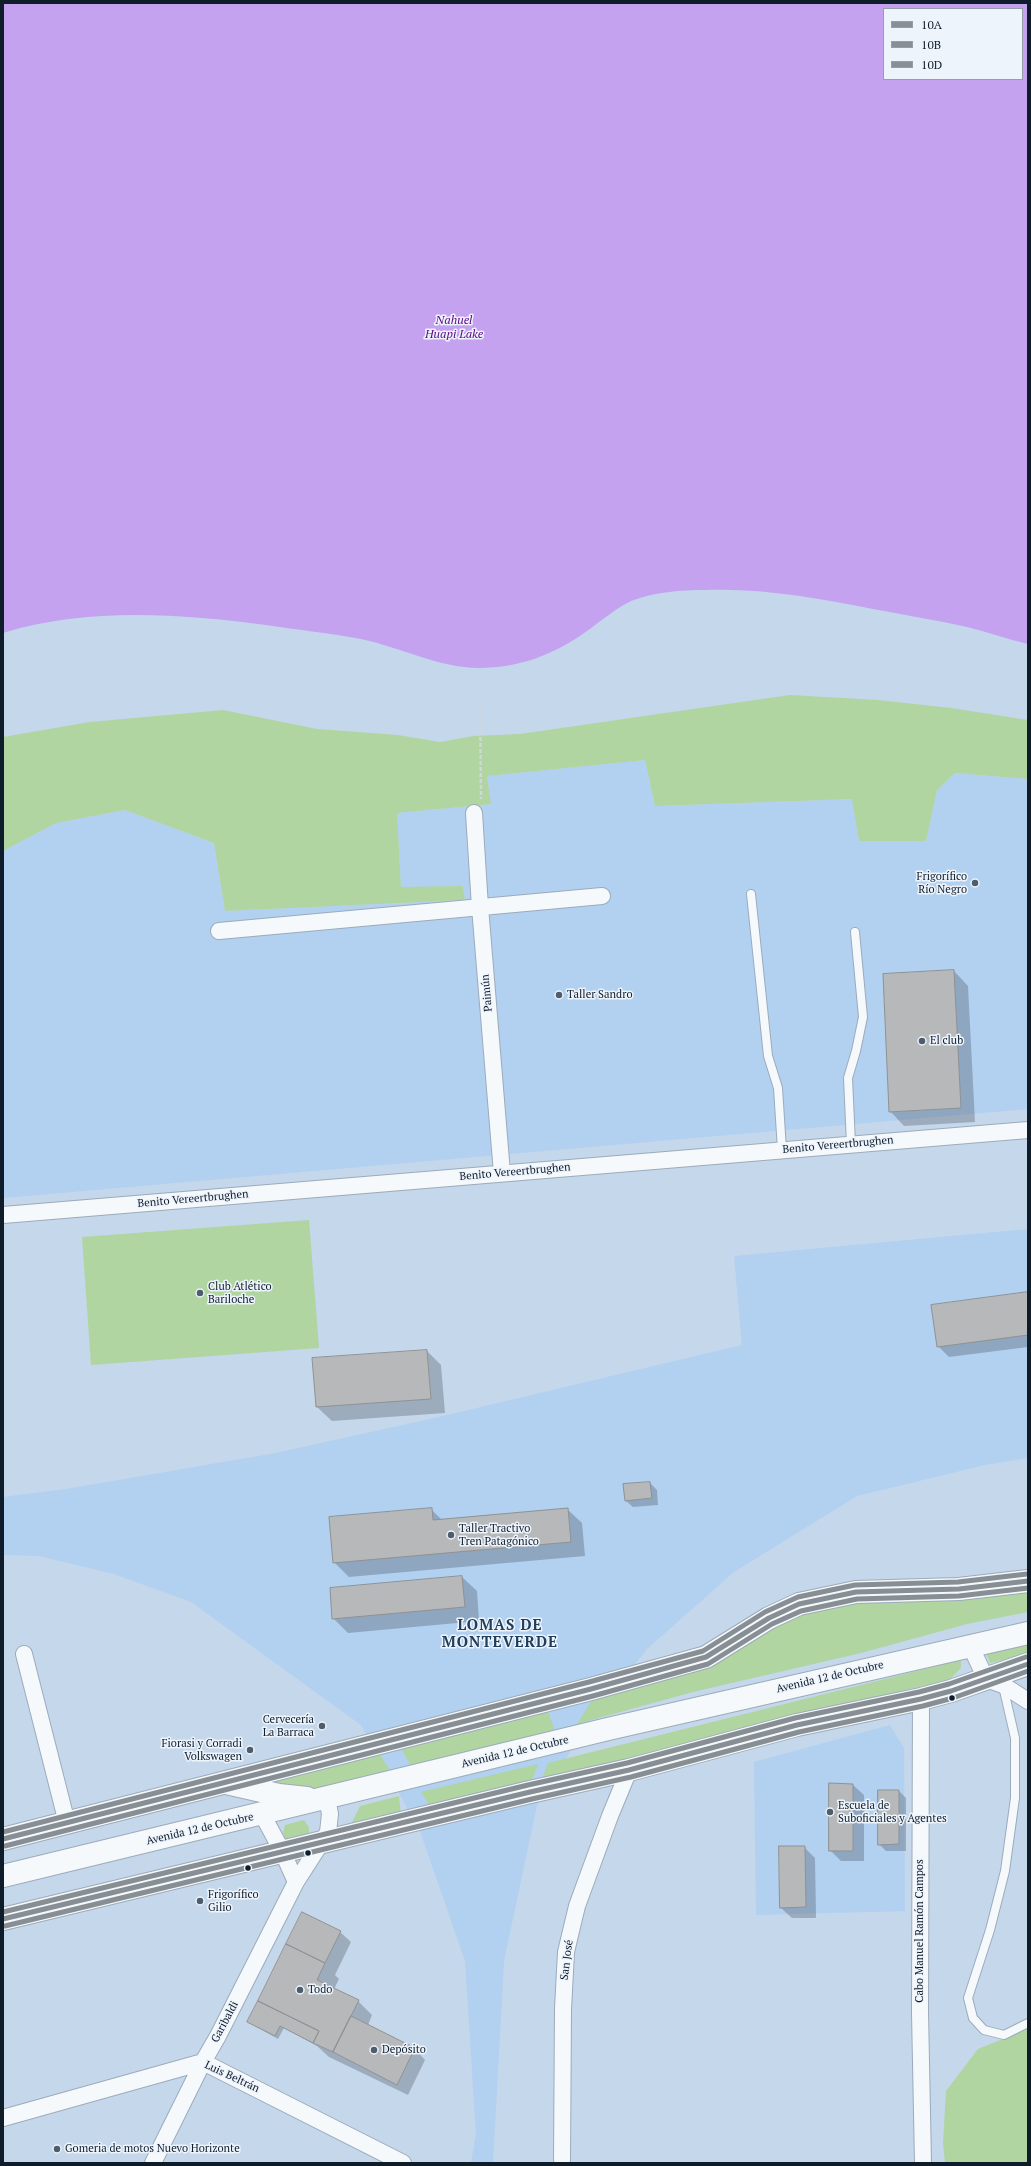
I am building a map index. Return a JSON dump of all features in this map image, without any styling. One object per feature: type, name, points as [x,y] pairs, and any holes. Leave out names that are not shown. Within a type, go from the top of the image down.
[{"type":"street","name":"Paimún","points":[[478,808],[480,907],[502,1173]]},
{"type":"street","points":[[219,930],[602,896]]},
{"type":"street","name":"Benito Vereertbrughen","points":[[3,1215],[1028,1130]]},
{"type":"street","points":[[3,1839],[226,1783],[706,1657],[768,1618],[806,1602],[856,1592],[959,1589],[1028,1581]]},
{"type":"street","name":"Avenida 12 de Octubre","points":[[3,1876],[616,1727],[970,1645],[1028,1633]]},
{"type":"street","points":[[970,1645],[995,1682],[1028,1701]]},
{"type":"street","points":[[24,1654],[67,1823]]},
{"type":"street","points":[[3,1919],[282,1851],[629,1770],[797,1725],[995,1682],[1028,1664]]},
{"type":"street","name":"Cabo Manuel Ramón Campos","points":[[921,1699],[920,2012],[922,2163]]},
{"type":"street","name":"San José","points":[[561,2162],[563,2009],[566,1952],[577,1906],[610,1816],[629,1770]]},
{"type":"street","points":[[226,1783],[279,1795],[324,1799]]},
{"type":"street","name":"Garibaldi","points":[[153,2163],[203,2062],[218,2036],[296,1882],[324,1842],[328,1832],[330,1814],[324,1799]]},
{"type":"street","points":[[262,1814],[282,1851],[296,1882]]},
{"type":"street","name":"Luis Beltrán","points":[[3,2118],[203,2062],[403,2163]]},
{"type":"lane","points":[[751,894],[768,1056],[778,1088],[782,1150]]},
{"type":"lane","points":[[851,1144],[848,1078],[856,1051],[862,1018],[855,932]]},
{"type":"lane","points":[[995,1682],[1014,1738],[1014,1798],[1006,1871],[990,1930],[968,1998],[973,2018],[984,2030],[1004,2035],[1028,2023]]},
{"type":"path","points":[[478,808],[480,701]]},
{"type":"shaded area","points":[[645,760],[655,806],[853,799],[859,841],[926,841],[937,790],[955,773],[1028,779],[1028,1109],[3,1198],[3,851],[56,823],[125,810],[214,843],[225,911],[465,900],[463,886],[401,888],[397,813],[491,804],[487,776]]},
{"type":"shaded area","points":[[1028,1229],[1028,1458],[985,1465],[857,1496],[734,1572],[649,1647],[595,1712],[537,1805],[504,1961],[493,2163],[471,2163],[476,2134],[465,1961],[420,1831],[361,1725],[191,1602],[114,1574],[39,1556],[3,1555],[3,1497],[66,1489],[276,1453],[439,1417],[742,1345],[734,1256]]},
{"type":"shaded area","name":"Escuela de Suboficiales y Agentes","points":[[890,1725],[904,1748],[905,1911],[756,1915],[754,1762]]},
{"type":"green space","points":[[790,695],[878,700],[951,708],[1028,720],[1028,779],[955,773],[937,790],[926,841],[859,841],[852,799],[655,806],[645,760],[487,776],[491,804],[397,813],[401,887],[463,886],[465,900],[225,911],[214,843],[125,810],[56,823],[3,851],[3,737],[90,722],[223,710],[317,729],[398,735],[440,742],[474,736],[520,734]]},
{"type":"green space","name":"Club Atlético Bariloche","points":[[309,1220],[319,1348],[91,1365],[82,1237]]},
{"type":"green space","points":[[1028,1588],[1028,1612],[967,1624],[861,1653],[693,1692],[577,1724],[593,1699],[819,1603]]},
{"type":"green space","points":[[1028,1644],[1028,1656],[990,1663],[986,1653]]},
{"type":"green space","points":[[961,1660],[961,1668],[947,1682],[909,1689],[664,1755],[541,1782],[548,1763]]},
{"type":"green space","points":[[548,1712],[555,1731],[411,1766],[401,1748]]},
{"type":"green space","points":[[379,1753],[391,1772],[306,1790],[258,1784]]},
{"type":"green space","points":[[538,1764],[530,1786],[431,1808],[421,1792]]},
{"type":"green space","points":[[399,1796],[401,1816],[349,1828],[360,1806]]},
{"type":"green space","points":[[304,1820],[309,1827],[309,1835],[287,1841],[283,1833],[285,1825]]},
{"type":"green space","points":[[1028,2029],[1028,2163],[945,2163],[943,2143],[946,2091],[978,2049]]},
{"type":"water","name":"Nahuel Huapi Lake","points":[[3,3],[1028,3],[1028,644],[967,627],[831,601],[768,592],[726,590],[677,591],[640,598],[620,607],[575,639],[550,653],[509,665],[479,668],[449,665],[361,639],[233,621],[134,615],[68,619],[3,633]]},
{"type":"building","name":"El club","points":[[954,970],[961,1108],[889,1112],[883,974]]},
{"type":"building","points":[[1028,1292],[1028,1335],[937,1347],[931,1305]]},
{"type":"building","points":[[427,1350],[431,1399],[316,1407],[312,1358]]},
{"type":"building","points":[[650,1482],[652,1498],[625,1501],[623,1484]]},
{"type":"building","name":"Taller Tractivo Tren Patagónico","points":[[432,1508],[433,1520],[568,1508],[571,1542],[333,1563],[329,1517]]},
{"type":"building","points":[[462,1576],[465,1607],[332,1619],[330,1588]]},
{"type":"building","points":[[829,1783],[853,1784],[853,1851],[829,1851]]},
{"type":"building","points":[[878,1790],[899,1790],[899,1844],[878,1845]]},
{"type":"building","points":[[779,1846],[805,1846],[806,1907],[780,1908]]},
{"type":"building","points":[[302,1912],[341,1931],[325,1963],[286,1944]]},
{"type":"building","name":"Todo","points":[[286,1944],[325,1963],[317,1980],[359,2000],[333,2052],[313,2043],[319,2031],[258,2001]]},
{"type":"building","points":[[258,2001],[319,2031],[313,2043],[280,2026],[275,2036],[247,2022]]},
{"type":"building","name":"Depósito","points":[[351,2016],[415,2048],[397,2085],[333,2052]]},
{"type":"transit line","name":"10D","points":[[3,1832],[589,1682],[703,1651],[765,1612],[798,1597],[855,1585],[958,1582],[1027,1574]]},
{"type":"transit line","name":"10A","points":[[3,1839],[591,1689],[706,1657],[769,1618],[799,1604],[856,1592],[959,1589],[1028,1581]]},
{"type":"transit line","name":"10B","points":[[5,1846],[593,1696],[708,1664],[772,1624],[801,1611],[857,1599],[959,1596],[1028,1588]]},
{"type":"transit line","name":"10D","points":[[3,1912],[528,1785],[627,1763],[795,1718],[919,1692],[949,1684],[1026,1657]]},
{"type":"transit line","name":"10A","points":[[3,1919],[530,1792],[629,1770],[797,1725],[921,1699],[951,1691],[1028,1664]]},
{"type":"transit line","name":"10B","points":[[5,1926],[532,1799],[631,1777],[799,1732],[923,1706],[953,1698],[1028,1671]]},
{"type":"place","name":"Frigorífico Río Negro","points":[[975,883]]},
{"type":"place","name":"Taller Sandro","points":[[559,995]]},
{"type":"place","name":"El club","points":[[922,1041]]},
{"type":"place","name":"Club Atlético Bariloche","points":[[200,1293]]},
{"type":"place","name":"Taller Tractivo Tren Patagónico","points":[[451,1535]]},
{"type":"place","name":"Cervecería La Barraca","points":[[322,1726]]},
{"type":"place","name":"Fiorasi y Corradi Volkswagen","points":[[250,1750]]},
{"type":"place","name":"Escuela de Suboficiales y Agentes","points":[[830,1812]]},
{"type":"place","name":"Frigorífico Gilio","points":[[200,1901]]},
{"type":"place","name":"Todo","points":[[300,1990]]},
{"type":"place","name":"Depósito","points":[[374,2050]]},
{"type":"place","name":"Gomeria de motos Nuevo Horizonte","points":[[57,2149]]},
{"type":"district","name":"LOMAS DE MONTEVERDE","points":[[500,1634]]}]
